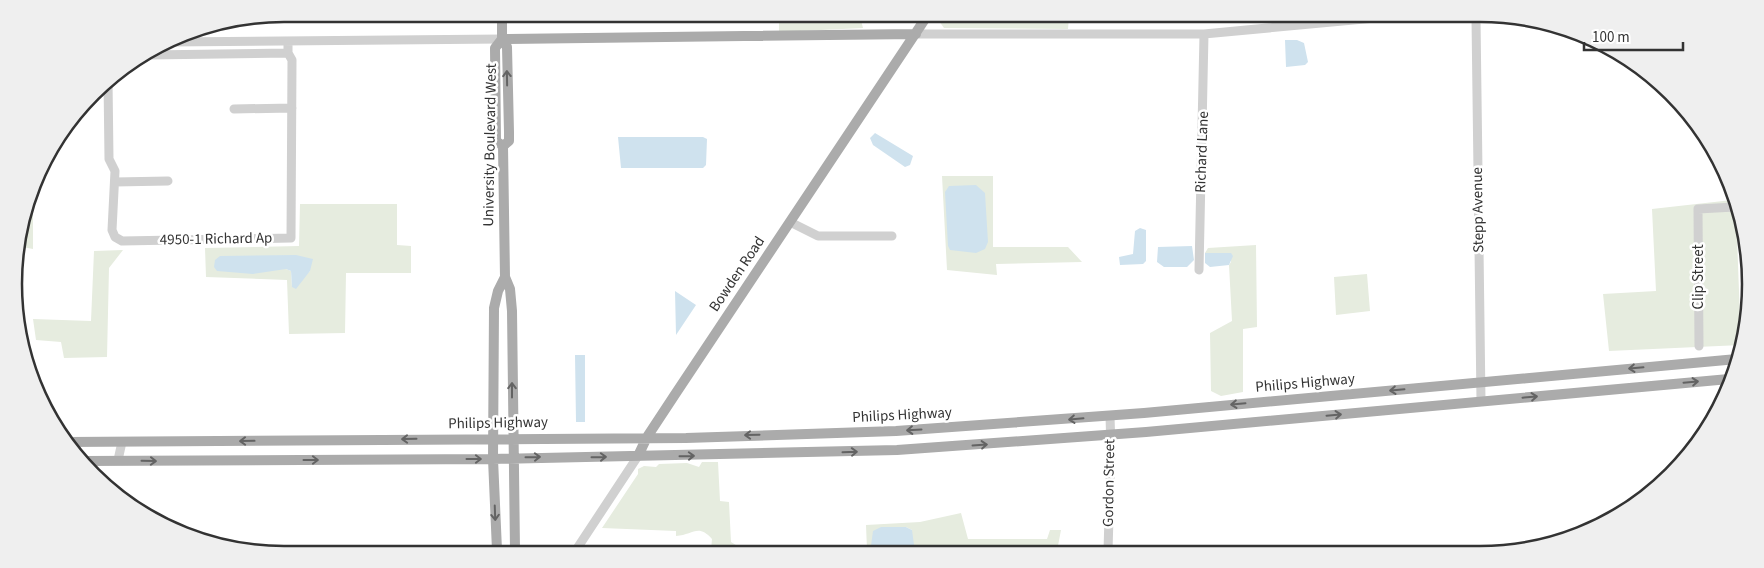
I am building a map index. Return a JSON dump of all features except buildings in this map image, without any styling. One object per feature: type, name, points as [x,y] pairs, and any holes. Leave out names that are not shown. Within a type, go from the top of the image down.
[{"type":"main road","name":"University Boulevard West","points":[[502,22],[502,39],[507,47],[509,141],[503,146],[505,277],[510,289],[512,311],[515,546]]},
{"type":"main road","name":"Bowden Road","points":[[638,456],[648,437],[923,22]]},
{"type":"main road","points":[[502,39],[916,34]]},
{"type":"main road","name":"University Boulevard West","points":[[497,546],[493,459],[494,308],[498,291],[505,277]]},
{"type":"main road","name":"Philips Highway","points":[[76,442],[686,438],[896,430],[1110,416],[1731,360]]},
{"type":"main road","points":[[1591,372],[1593,391]]},
{"type":"main road","points":[[91,461],[493,459],[897,450],[1110,435],[1724,379]]},
{"type":"main road","points":[[1446,385],[1447,404]]},
{"type":"main road","points":[[1304,398],[1306,417]]},
{"type":"main road","points":[[1266,402],[1268,421]]},
{"type":"main road","points":[[896,430],[897,450]]},
{"type":"street","points":[[916,34],[1204,34],[1332,22]]},
{"type":"street","name":"Stepp Avenue","points":[[1476,22],[1481,401]]},
{"type":"street","name":"Richard Lane","points":[[1199,270],[1204,34]]},
{"type":"street","points":[[184,42],[502,39]]},
{"type":"street","name":"4950-1 Richard Ap","points":[[108,91],[109,159],[115,170],[112,199],[112,230],[115,237],[122,241],[291,238],[292,60],[288,53],[288,41]]},
{"type":"street","points":[[158,55],[288,53]]},
{"type":"street","points":[[234,109],[292,108]]},
{"type":"street","points":[[115,182],[168,181]]},
{"type":"street","name":"Clip Street","points":[[1699,346],[1698,209],[1730,207]]},
{"type":"street","points":[[790,222],[818,236],[892,236]]},
{"type":"street","name":"Gordon Street","points":[[1108,546],[1110,416]]},
{"type":"street","points":[[118,460],[122,442]]},
{"type":"street","name":"Bowden Road","points":[[579,546],[638,456]]},
{"type":"shaded area","points":[[779,22],[862,22],[863,28],[779,32]]},
{"type":"shaded area","points":[[940,22],[1069,22],[1068,29],[944,28]]},
{"type":"shaded area","points":[[942,176],[993,176],[993,247],[1068,247],[1082,262],[996,264],[997,275],[947,270]]},
{"type":"shaded area","points":[[1728,200],[1737,239],[1740,312],[1734,345],[1609,351],[1603,294],[1656,291],[1652,209]]},
{"type":"shaded area","points":[[300,204],[397,204],[397,245],[411,246],[411,273],[346,273],[345,333],[289,334],[287,280],[206,277],[205,248],[299,246]],"holes":[[[286,269],[310,271],[292,287],[291,271]]]},
{"type":"shaded area","points":[[33,210],[33,249],[25,248]]},
{"type":"shaded area","points":[[1256,245],[1257,327],[1243,329],[1243,392],[1221,396],[1211,391],[1210,333],[1232,321],[1229,265],[1231,253],[1205,253],[1208,248]]},
{"type":"shaded area","points":[[123,250],[109,268],[107,357],[64,358],[61,342],[36,340],[33,319],[91,321],[94,251]]},
{"type":"shaded area","points":[[1367,274],[1370,311],[1336,315],[1334,277]]},
{"type":"shaded area","points":[[702,462],[718,462],[720,501],[729,502],[731,542],[738,546],[711,546],[712,539],[707,534],[699,531],[676,536],[676,531],[602,528],[638,474],[638,469],[644,466],[656,467],[659,464],[687,463],[699,467]]},
{"type":"shaded area","points":[[961,513],[968,539],[1047,539],[1050,530],[1061,530],[1058,546],[907,546],[912,530],[906,527],[881,527],[875,546],[867,546],[866,525],[920,522]]},
{"type":"water","points":[[1285,40],[1297,40],[1304,43],[1308,62],[1305,65],[1286,67]]},
{"type":"water","points":[[875,133],[913,156],[910,165],[905,167],[873,145],[870,138]]},
{"type":"water","points":[[618,137],[703,137],[707,139],[706,165],[703,168],[621,168]]},
{"type":"water","points":[[976,185],[985,193],[988,242],[985,249],[976,253],[950,250],[948,246],[945,192],[949,186]]},
{"type":"water","points":[[1140,228],[1146,230],[1146,261],[1143,264],[1120,265],[1119,257],[1133,254],[1135,231]]},
{"type":"water","points":[[1192,246],[1194,260],[1187,267],[1164,267],[1157,262],[1158,247]]},
{"type":"water","points":[[1205,253],[1231,253],[1233,256],[1229,265],[1210,267],[1205,263]]},
{"type":"water","points":[[296,255],[313,259],[310,271],[296,289],[292,287],[291,271],[286,269],[253,274],[217,271],[214,267],[215,260],[220,256]]},
{"type":"water","points":[[675,291],[696,305],[676,335]]},
{"type":"water","points":[[575,355],[585,355],[585,422],[576,422]]},
{"type":"water","points":[[881,527],[906,527],[912,530],[914,545],[871,546],[873,531]]}]
